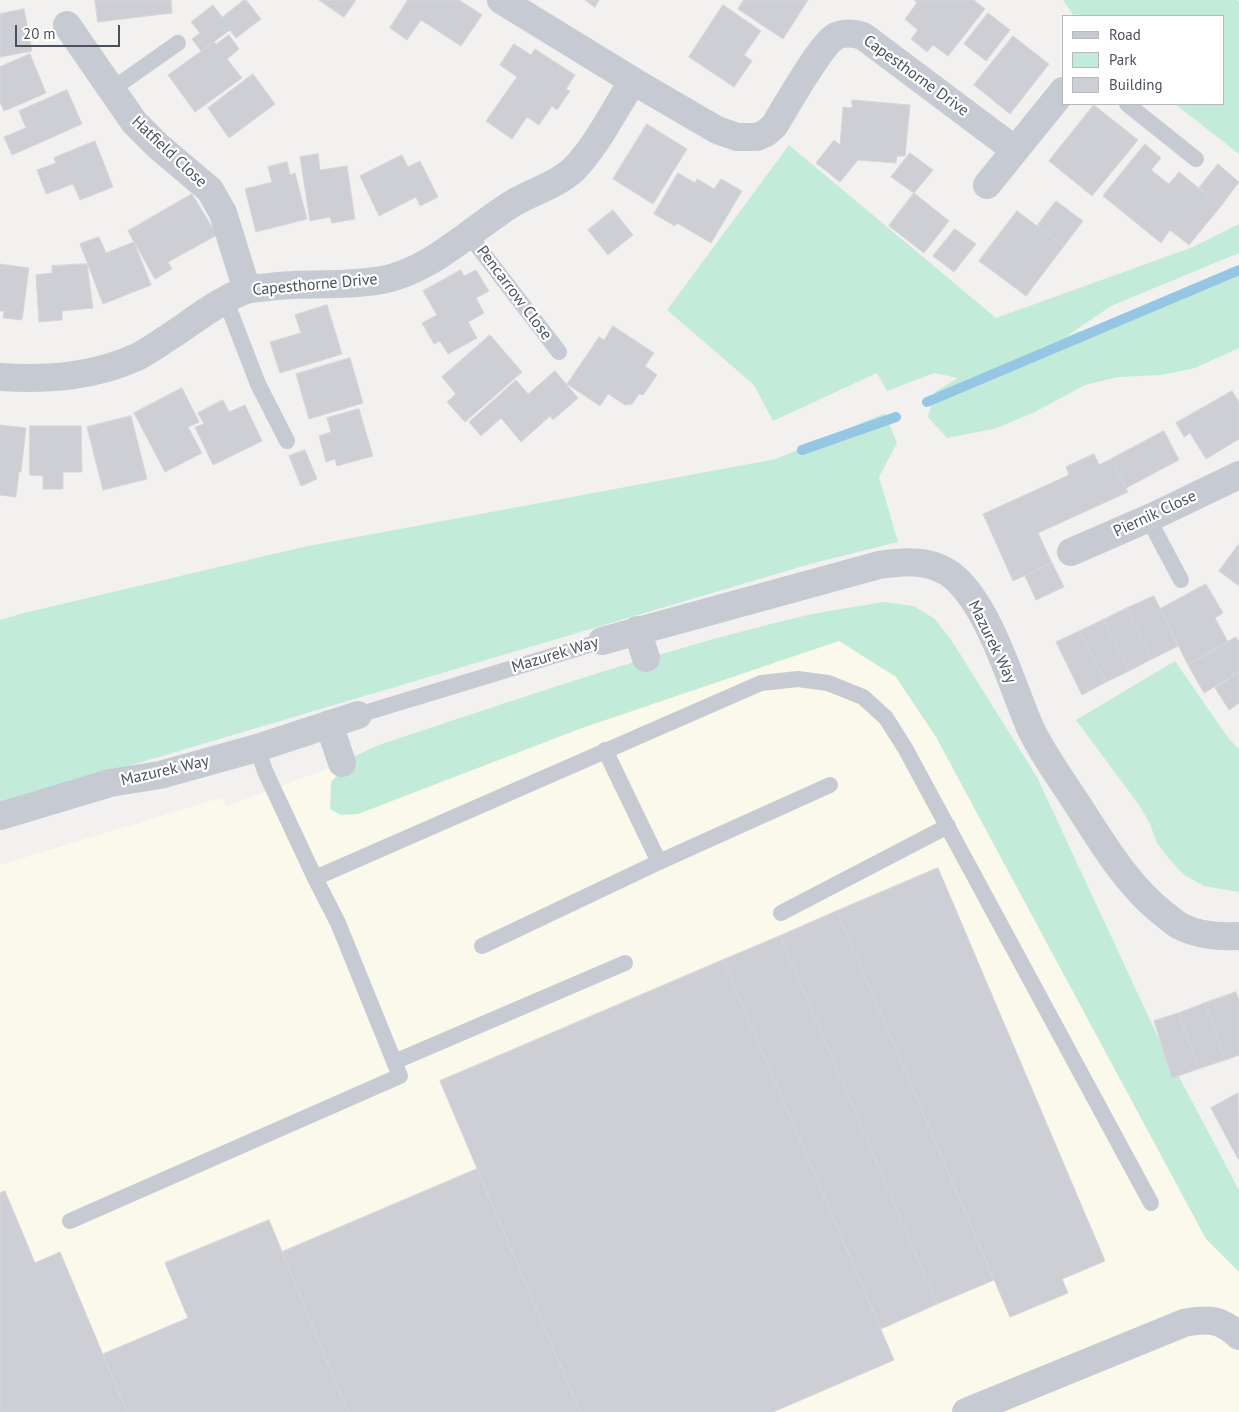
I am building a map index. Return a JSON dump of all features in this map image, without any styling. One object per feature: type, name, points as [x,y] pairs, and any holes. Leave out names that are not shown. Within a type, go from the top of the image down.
[{"type":"street","name":"Capesthorne Drive","points":[[501,0],[717,130],[737,137],[757,137],[766,133],[774,126],[817,56],[831,40],[838,36],[855,33],[863,36],[1015,150]]},
{"type":"street","name":"Hatfield Close","points":[[67,25],[134,122],[210,190],[223,214],[235,247],[236,296]]},
{"type":"street","name":"Capesthorne Drive","points":[[0,377],[55,378],[81,375],[112,367],[138,356],[208,311],[236,296],[287,285],[326,285],[382,280],[418,268],[469,235],[494,215],[518,200],[550,185],[572,170],[592,147],[633,81]]},
{"type":"street","points":[[987,185],[1062,92]]},
{"type":"street","name":"Piernik Close","points":[[1071,552],[1239,475]]},
{"type":"street","name":"Mazurek Way","points":[[602,641],[879,566],[908,562],[936,566],[963,586],[978,608],[991,633],[1036,738],[1087,819],[1139,892],[1153,906],[1179,926],[1195,932],[1228,937],[1239,936]]},
{"type":"street","points":[[637,630],[646,658]]},
{"type":"street","name":"Mazurek Way","points":[[0,816],[110,783],[160,775],[257,748],[358,715]]},
{"type":"street","points":[[330,724],[342,763]]},
{"type":"street","points":[[966,1412],[1184,1323],[1199,1320],[1216,1320],[1239,1336]]},
{"type":"lane","points":[[111,90],[178,43]]},
{"type":"lane","points":[[1128,105],[1196,159]]},
{"type":"lane","name":"Pencarrow Close","points":[[469,235],[559,352]]},
{"type":"lane","points":[[236,296],[258,384],[287,441]]},
{"type":"lane","points":[[1148,518],[1181,580]]},
{"type":"lane","name":"Mazurek Way","points":[[358,715],[602,641]]},
{"type":"lane","points":[[314,878],[761,683],[798,679],[828,683],[863,697],[886,718],[905,748],[1151,1203]]},
{"type":"lane","points":[[70,1221],[400,1076],[338,923],[314,878],[265,771],[257,748]]},
{"type":"lane","points":[[605,750],[658,862]]},
{"type":"lane","points":[[482,946],[658,862],[830,785]]},
{"type":"lane","points":[[781,912],[948,826]]},
{"type":"lane","points":[[394,1062],[625,963]]},
{"type":"shaded area","points":[[884,602],[914,606],[935,619],[952,641],[1037,777],[1159,1039],[1239,1190],[1239,1412],[0,1412],[0,865],[220,798],[227,806],[351,760],[355,756],[376,746],[540,691],[669,651],[797,618]]},
{"type":"green space","points":[[1063,0],[1237,0],[1239,2],[1239,154],[1176,105],[1224,105],[1224,15],[1073,15]]},
{"type":"green space","points":[[789,145],[996,318],[1193,247],[1239,224],[1239,253],[1111,306],[1067,336],[1239,271],[1239,348],[1195,368],[1161,375],[1118,377],[1085,385],[1033,413],[994,429],[947,438],[928,417],[935,392],[958,378],[934,373],[887,391],[877,373],[773,421],[754,385],[667,310]]},
{"type":"green space","points":[[885,413],[897,443],[879,477],[898,542],[810,564],[0,804],[0,620],[303,547],[776,459]]},
{"type":"green space","points":[[884,602],[914,606],[935,619],[952,641],[1037,777],[1159,1039],[1239,1190],[1239,1272],[1206,1239],[936,737],[896,677],[839,641],[582,728],[358,814],[341,815],[330,809],[331,782],[355,756],[376,746],[636,661],[742,631],[839,609]]},
{"type":"green space","points":[[1175,661],[1229,739],[1239,749],[1239,892],[1204,886],[1184,875],[1157,843],[1150,824],[1139,805],[1076,720]]},
{"type":"building","points":[[95,0],[171,0],[172,13],[98,22]]},
{"type":"building","points":[[244,0],[261,19],[236,38],[230,30],[201,51],[192,39],[200,33],[191,22],[213,5],[222,17]]},
{"type":"building","points":[[319,0],[356,0],[344,17]]},
{"type":"building","points":[[408,0],[459,0],[482,15],[461,46],[421,20],[407,40],[390,28]]},
{"type":"building","points":[[585,0],[599,0],[595,7]]},
{"type":"building","points":[[744,0],[808,0],[783,39],[738,9]]},
{"type":"building","points":[[914,0],[974,0],[985,9],[948,56],[933,45],[927,52],[911,39],[918,30],[905,19],[917,3]]},
{"type":"building","points":[[723,5],[761,31],[744,55],[752,61],[734,87],[689,57]]},
{"type":"building","points":[[24,9],[32,51],[0,57],[0,14]]},
{"type":"building","points":[[988,13],[1010,30],[986,61],[964,44]]},
{"type":"building","points":[[229,35],[239,49],[227,59],[242,78],[195,112],[168,75],[214,42],[216,44]]},
{"type":"building","points":[[1013,36],[1049,64],[1010,114],[974,85]]},
{"type":"building","points":[[514,44],[531,55],[535,49],[575,75],[566,89],[570,91],[557,110],[552,106],[539,125],[527,117],[512,139],[486,121],[517,77],[500,65]]},
{"type":"building","points":[[30,54],[46,93],[4,111],[0,102],[0,67]]},
{"type":"building","points":[[253,74],[275,104],[229,138],[208,108]]},
{"type":"building","points":[[67,90],[82,124],[12,155],[4,137],[26,128],[19,111]]},
{"type":"building","points":[[852,100],[910,105],[905,156],[897,156],[896,163],[858,160],[840,182],[816,163],[834,140],[840,145],[843,107],[852,108]]},
{"type":"building","points":[[1094,105],[1138,140],[1092,196],[1049,161]]},
{"type":"building","points":[[647,124],[687,149],[653,204],[613,179]]},
{"type":"building","points":[[95,141],[113,187],[80,200],[73,184],[46,194],[37,170],[56,163],[54,158]]},
{"type":"building","points":[[1145,144],[1161,158],[1151,170],[1169,184],[1179,172],[1221,206],[1189,245],[1170,230],[1161,243],[1103,196]]},
{"type":"building","points":[[910,153],[933,170],[914,193],[891,177]]},
{"type":"building","points":[[318,154],[320,170],[347,166],[355,219],[332,223],[330,217],[310,221],[300,157]]},
{"type":"building","points":[[402,155],[408,167],[420,161],[438,197],[420,206],[416,197],[379,216],[360,176]]},
{"type":"building","points":[[287,162],[290,175],[295,173],[307,219],[256,232],[245,189],[272,182],[268,167]]},
{"type":"building","points":[[1218,164],[1239,182],[1221,206],[1199,188]]},
{"type":"building","points":[[678,173],[695,183],[697,179],[714,189],[721,179],[742,191],[711,243],[677,223],[675,226],[654,214]]},
{"type":"building","points":[[914,193],[949,221],[924,253],[889,226]]},
{"type":"building","points":[[192,194],[217,235],[168,262],[172,269],[155,279],[128,231]]},
{"type":"building","points":[[1056,201],[1083,221],[1064,246],[1037,226]]},
{"type":"building","points":[[613,210],[633,235],[608,255],[588,230]]},
{"type":"building","points":[[1017,211],[1064,246],[1026,296],[979,261]]},
{"type":"building","points":[[955,229],[976,244],[954,272],[933,256]]},
{"type":"building","points":[[99,237],[106,253],[134,242],[151,285],[103,304],[80,244]]},
{"type":"building","points":[[0,264],[29,268],[22,320],[3,318],[4,311],[0,311]]},
{"type":"building","points":[[87,264],[93,308],[62,311],[62,320],[39,322],[36,275],[52,273],[52,266]]},
{"type":"building","points":[[461,270],[464,276],[476,270],[489,291],[476,298],[484,313],[468,322],[477,338],[448,354],[440,341],[434,344],[422,323],[437,315],[423,291]]},
{"type":"building","points":[[327,305],[342,354],[280,373],[270,342],[301,333],[295,315]]},
{"type":"building","points":[[613,326],[654,353],[645,366],[657,375],[643,395],[639,394],[632,404],[625,405],[608,394],[600,406],[567,384],[599,337],[604,340]]},
{"type":"building","points":[[490,335],[522,372],[465,422],[447,402],[456,394],[442,377]]},
{"type":"building","points":[[350,358],[363,403],[309,419],[296,374]]},
{"type":"building","points":[[555,371],[578,398],[553,420],[550,416],[521,442],[501,418],[481,436],[469,422],[516,380],[528,394]]},
{"type":"building","points":[[182,388],[199,422],[188,427],[202,453],[165,472],[134,413]]},
{"type":"building","points":[[1232,391],[1239,402],[1239,439],[1206,459],[1190,433],[1184,437],[1176,423]]},
{"type":"building","points":[[223,400],[229,412],[245,405],[262,441],[213,465],[195,427],[204,424],[198,413]]},
{"type":"building","points":[[359,409],[373,456],[337,466],[335,459],[326,462],[319,436],[331,432],[327,418]]},
{"type":"building","points":[[131,416],[147,479],[103,490],[87,427]]},
{"type":"building","points":[[0,425],[26,428],[16,497],[0,495]]},
{"type":"building","points":[[30,426],[81,426],[82,472],[63,472],[63,489],[43,489],[43,476],[30,475]]},
{"type":"building","points":[[1164,431],[1179,460],[1126,488],[1111,459]]},
{"type":"building","points":[[305,450],[317,479],[301,486],[289,456]]},
{"type":"building","points":[[1094,454],[1099,465],[1111,459],[1128,492],[1038,533],[1052,563],[1013,581],[983,514],[1069,475],[1066,467]]},
{"type":"building","points":[[1239,544],[1239,586],[1219,571]]},
{"type":"building","points":[[1052,563],[1064,587],[1036,600],[1025,576]]},
{"type":"building","points":[[1206,584],[1223,613],[1215,618],[1228,642],[1188,665],[1160,609]]},
{"type":"building","points":[[1154,596],[1178,646],[1152,659],[1127,608]]},
{"type":"building","points":[[1127,608],[1152,659],[1129,671],[1103,620]]},
{"type":"building","points":[[1103,620],[1129,671],[1106,682],[1080,631]]},
{"type":"building","points":[[1080,631],[1106,682],[1082,695],[1056,642]]},
{"type":"building","points":[[1236,637],[1239,641],[1239,672],[1204,693],[1188,665]]},
{"type":"building","points":[[1239,672],[1239,703],[1229,710],[1215,688]]},
{"type":"building","points":[[938,868],[1105,1261],[1062,1279],[1068,1293],[1010,1317],[837,911]]},
{"type":"building","points":[[837,911],[994,1280],[937,1304],[780,936]]},
{"type":"building","points":[[780,936],[937,1304],[881,1329],[723,960]]},
{"type":"building","points":[[723,960],[894,1360],[773,1412],[580,1412],[440,1081]]},
{"type":"building","points":[[1236,992],[1239,1000],[1239,1055],[1225,1060],[1205,1003]]},
{"type":"building","points":[[1205,1003],[1225,1060],[1198,1069],[1179,1013]]},
{"type":"building","points":[[1179,1013],[1198,1069],[1172,1078],[1154,1021]]},
{"type":"building","points":[[1238,1093],[1239,1158],[1238,1159],[1211,1108]]},
{"type":"building","points":[[477,1169],[580,1412],[348,1412],[282,1252]]},
{"type":"building","points":[[5,1191],[35,1263],[60,1252],[127,1412],[0,1412],[0,1193]]},
{"type":"building","points":[[269,1220],[348,1412],[127,1412],[103,1354],[188,1318],[165,1263]]},
{"type":"waterway","points":[[927,402],[1239,270]]},
{"type":"waterway","points":[[802,450],[896,417]]}]
